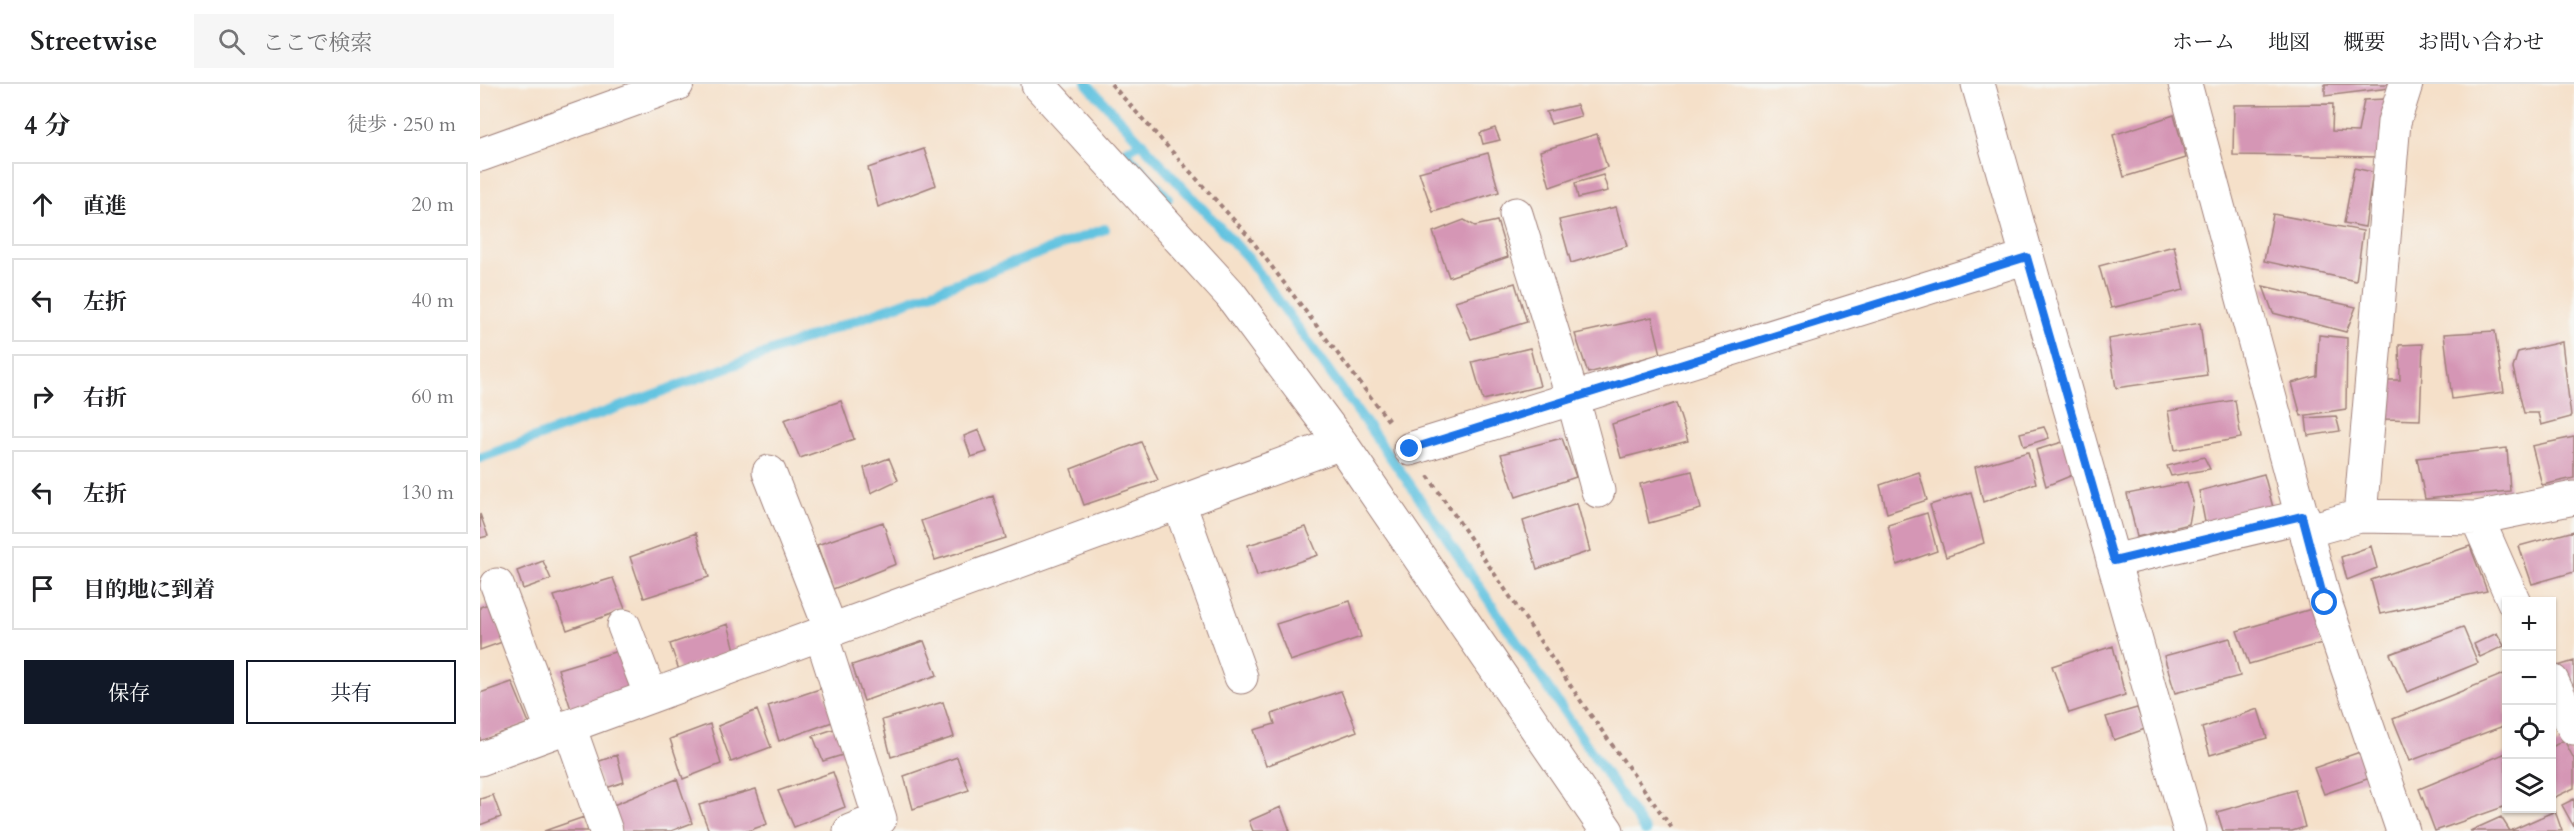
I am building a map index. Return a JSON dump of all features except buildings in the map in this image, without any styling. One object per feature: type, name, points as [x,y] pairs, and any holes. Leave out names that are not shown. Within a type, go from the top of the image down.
[{"type":"street","points":[[480,155],[678,84]]},
{"type":"street","points":[[1038,84],[1230,294],[1341,443],[1607,831]]},
{"type":"street","points":[[1978,84],[2190,831]]},
{"type":"street","points":[[2185,84],[2325,603],[2403,831]]},
{"type":"street","points":[[2360,516],[2394,122],[2406,84]]},
{"type":"street","points":[[1516,214],[1573,399],[1598,491]]},
{"type":"street","points":[[1410,449],[2027,257]]},
{"type":"street","points":[[480,759],[1341,443]]},
{"type":"street","points":[[769,471],[826,632],[880,819],[850,831]]},
{"type":"street","points":[[2114,561],[2304,524],[2360,516],[2476,518],[2574,498]]},
{"type":"street","points":[[1179,503],[1241,677]]},
{"type":"street","points":[[2476,518],[2512,597]]},
{"type":"street","points":[[497,585],[606,831]]},
{"type":"street","points":[[624,626],[651,696]]},
{"type":"street","points":[[2556,690],[2574,728]]},
{"type":"waterway","points":[[1087,84],[1248,258],[1411,486],[1645,831]]},
{"type":"waterway","points":[[1142,142],[1125,152],[1168,198]]},
{"type":"waterway","points":[[480,458],[1105,229]]},
{"type":"route","points":[[1410,449],[2027,257],[2114,561],[2302,516],[2325,603]]}]
